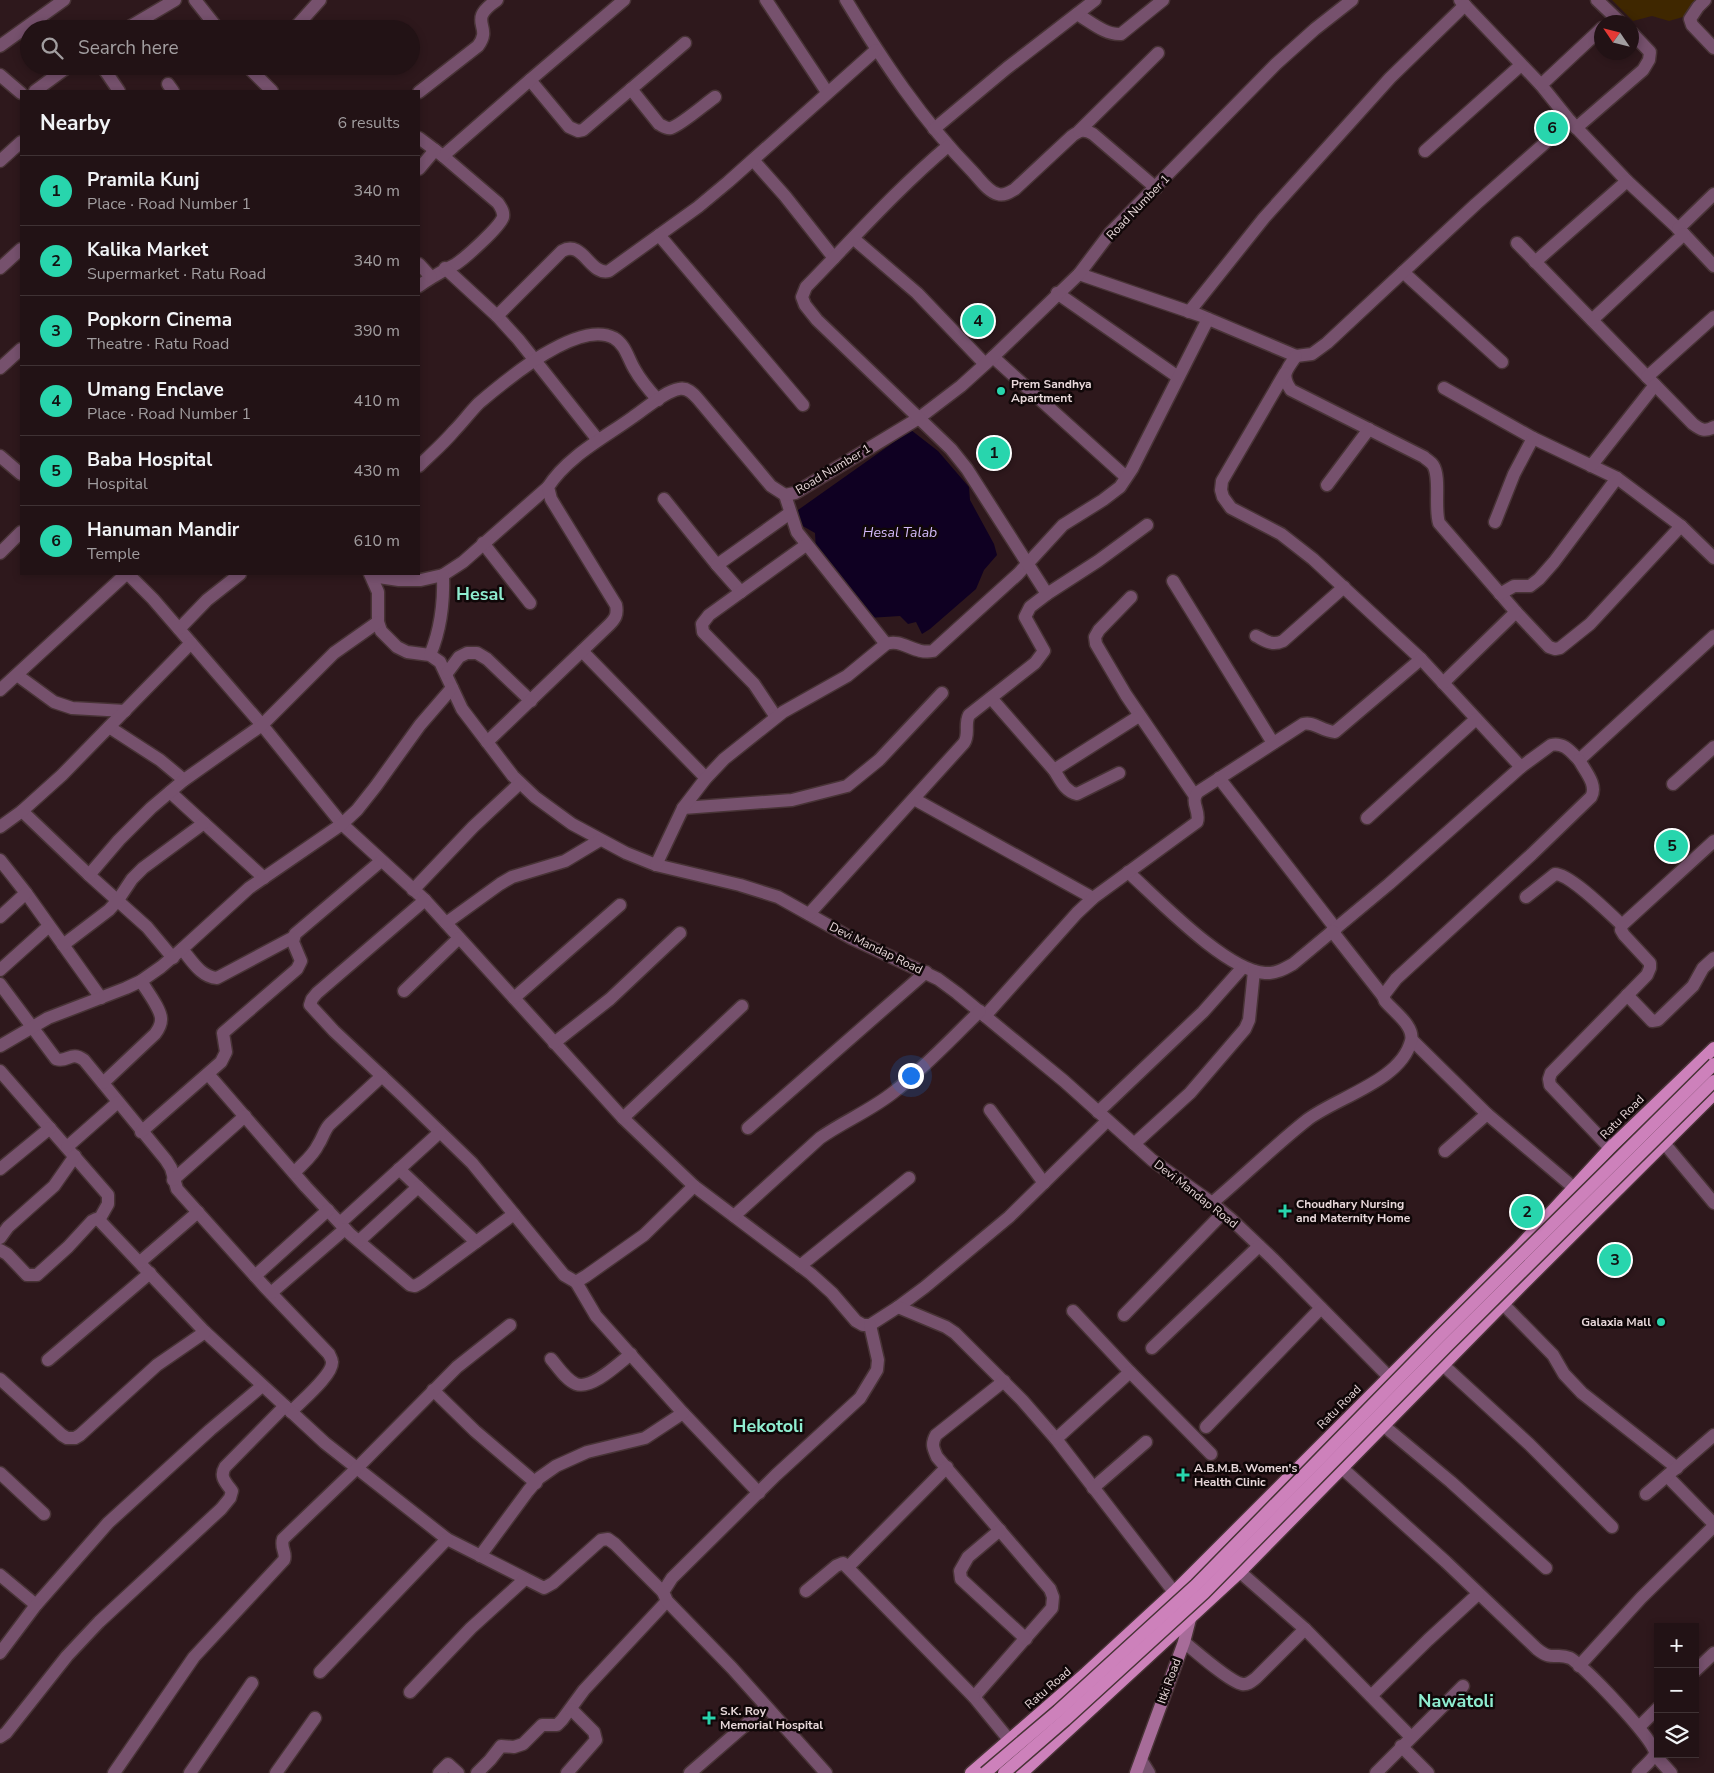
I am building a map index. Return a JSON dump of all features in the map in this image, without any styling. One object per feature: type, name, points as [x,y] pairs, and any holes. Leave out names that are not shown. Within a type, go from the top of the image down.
[{"type":"main road","name":"Ratu Road","points":[[971,1773],[1086,1673],[1174,1592],[1519,1247],[1610,1148],[1714,1048]]},
{"type":"main road","points":[[985,1773],[1058,1711],[1196,1585],[1439,1337],[1714,1064]]},
{"type":"main road","points":[[1004,1773],[1204,1594],[1447,1346],[1714,1081]]},
{"type":"main road","points":[[1026,1770],[1240,1572],[1443,1365],[1714,1094]]},
{"type":"street","points":[[36,20],[64,0]]},
{"type":"street","points":[[141,20],[175,0]]},
{"type":"street","points":[[195,0],[211,20]]},
{"type":"street","points":[[302,20],[320,0]]},
{"type":"street","points":[[420,91],[478,46],[484,39],[480,19],[483,12],[497,0]]},
{"type":"street","points":[[420,168],[530,80],[624,0]]},
{"type":"street","points":[[766,0],[827,92]]},
{"type":"street","points":[[846,0],[876,50],[934,129],[989,189],[998,194],[1007,194],[1015,189],[1079,131],[1158,53]]},
{"type":"street","points":[[934,129],[1006,68],[1095,0]]},
{"type":"street","points":[[1077,14],[1105,31],[1121,34],[1163,0]]},
{"type":"street","name":"Road Number 1","points":[[443,575],[463,562],[548,487],[555,476],[598,440],[676,389],[684,388],[690,391],[771,486],[786,495],[795,493],[918,418],[961,386],[989,361],[1079,274],[1110,233],[1276,64],[1315,28],[1352,0]]},
{"type":"street","points":[[1597,0],[1609,15]]},
{"type":"street","points":[[1705,0],[1690,19],[1692,25],[1714,48]]},
{"type":"street","points":[[1189,312],[1264,218],[1390,78],[1462,3],[1541,85],[1573,124],[1627,181],[1714,266]]},
{"type":"street","points":[[0,46],[20,32]]},
{"type":"street","points":[[1541,85],[1594,35]]},
{"type":"street","points":[[1079,274],[1208,319],[1296,356],[1312,354],[1328,343],[1476,204],[1573,124],[1643,70],[1649,60],[1650,52],[1639,40]]},
{"type":"street","points":[[530,80],[570,127],[578,132],[583,130],[685,43]]},
{"type":"street","points":[[497,316],[567,248],[578,251],[599,270],[609,271],[698,206],[753,160],[876,50]]},
{"type":"street","points":[[1425,151],[1521,65]]},
{"type":"street","points":[[0,75],[20,92]]},
{"type":"street","points":[[35,90],[57,75]]},
{"type":"street","points":[[108,75],[118,90]]},
{"type":"street","points":[[258,75],[271,90]]},
{"type":"street","points":[[631,89],[659,124],[665,128],[671,128],[678,124],[715,97]]},
{"type":"street","points":[[1079,131],[1086,130],[1093,134],[1156,188]]},
{"type":"street","points":[[420,139],[498,204],[503,211],[503,218],[498,226],[467,255],[420,285]]},
{"type":"street","points":[[0,161],[20,143]]},
{"type":"street","points":[[948,146],[916,173],[806,287],[802,297],[805,305],[817,320],[952,449],[967,469],[1047,594]]},
{"type":"street","points":[[753,160],[785,196],[834,258]]},
{"type":"street","points":[[1535,262],[1627,181]]},
{"type":"street","points":[[1592,320],[1681,232],[1714,194]]},
{"type":"street","points":[[659,235],[804,404]]},
{"type":"street","points":[[854,238],[917,293],[989,361],[1126,477]]},
{"type":"street","points":[[1517,243],[1693,424],[1702,430],[1708,431],[1714,427]]},
{"type":"street","points":[[0,268],[20,250]]},
{"type":"street","points":[[420,265],[431,277]]},
{"type":"street","points":[[445,268],[497,316],[598,440]]},
{"type":"street","points":[[1403,272],[1502,362]]},
{"type":"street","points":[[1057,294],[1178,377]]},
{"type":"street","points":[[1591,466],[1651,381],[1714,317]]},
{"type":"street","points":[[656,866],[683,808],[706,778],[724,759],[793,706],[847,676],[886,644],[892,642],[899,643],[925,653],[932,651],[1018,574],[1063,524],[1120,487],[1208,319]]},
{"type":"street","points":[[420,465],[452,434],[478,404],[534,361],[569,340],[589,334],[604,335],[616,339],[626,350],[642,382],[658,400]]},
{"type":"street","points":[[0,368],[20,350]]},
{"type":"street","points":[[1296,356],[1222,481],[1220,490],[1223,497],[1231,508],[1281,534],[1344,587],[1421,660],[1521,767]]},
{"type":"street","points":[[1285,373],[1285,381],[1291,390],[1424,457],[1433,465],[1436,472],[1436,514],[1439,523],[1549,647],[1560,648],[1590,624],[1681,526]]},
{"type":"street","points":[[1444,388],[1533,438],[1617,478],[1681,526],[1714,558]]},
{"type":"street","points":[[1327,485],[1369,429]]},
{"type":"street","points":[[1495,522],[1514,474],[1533,438]]},
{"type":"street","points":[[0,456],[20,473]]},
{"type":"street","points":[[1500,594],[1514,586],[1530,586],[1539,579],[1617,478]]},
{"type":"street","points":[[487,742],[615,619],[618,612],[616,605],[552,498],[548,487]]},
{"type":"street","points":[[786,495],[797,532],[886,644]]},
{"type":"street","points":[[664,499],[717,566],[741,592]]},
{"type":"street","points":[[717,566],[790,512]]},
{"type":"street","points":[[809,914],[964,743],[967,738],[966,721],[969,715],[1041,657],[1044,651],[1025,617],[1030,606],[1098,561],[1146,525]]},
{"type":"street","points":[[0,553],[20,533]]},
{"type":"street","points":[[483,543],[530,603]]},
{"type":"street","points":[[776,718],[754,684],[702,632],[702,624],[705,619],[806,545]]},
{"type":"street","points":[[0,690],[126,575]]},
{"type":"street","points":[[128,575],[191,643],[262,725],[342,824],[425,900],[623,1118],[694,1186],[800,1266],[832,1293],[856,1321],[863,1325],[870,1325],[925,1288],[1009,1217],[1044,1183],[1102,1116],[1203,1012],[1249,969]]},
{"type":"street","points":[[178,629],[207,600],[239,575]]},
{"type":"street","points":[[371,575],[399,580],[422,580],[443,575],[444,602],[441,623],[430,655],[407,652],[397,647],[381,631],[378,622],[378,592],[371,575]]},
{"type":"street","points":[[1173,581],[1273,743]]},
{"type":"street","points":[[1256,636],[1270,643],[1283,642],[1344,587]]},
{"type":"street","points":[[734,1216],[820,1138],[896,1091],[982,1014],[1064,925],[1093,898],[1197,822],[1199,816],[1194,801],[1195,796],[1139,716],[1096,644],[1095,637],[1131,597]]},
{"type":"street","points":[[1443,683],[1516,612]]},
{"type":"street","points":[[89,875],[119,840],[151,808],[184,780],[262,725],[334,653],[378,622]]},
{"type":"street","points":[[1579,760],[1714,636]]},
{"type":"street","points":[[0,827],[22,811],[62,774],[191,643]]},
{"type":"street","points":[[582,651],[706,778]]},
{"type":"street","points":[[447,674],[459,657],[467,653],[477,653],[487,659],[530,701]]},
{"type":"street","name":"Devi Mandap Road","points":[[430,655],[440,662],[462,709],[513,776],[548,807],[600,840],[626,854],[656,866],[765,892],[778,897],[887,956],[926,972],[958,993],[1064,1081],[1152,1160],[1212,1203],[1259,1246],[1411,1399]]},
{"type":"street","points":[[1195,796],[1273,743],[1308,723],[1314,724],[1322,730],[1335,732],[1421,660]]},
{"type":"street","points":[[17,675],[54,702],[72,708],[125,710]]},
{"type":"street","points":[[0,1046],[72,1008],[141,981],[177,953],[249,888],[342,824],[357,810],[420,725],[452,688]]},
{"type":"street","points":[[683,808],[792,800],[847,786],[879,760],[942,693]]},
{"type":"street","points":[[991,698],[1054,770],[1071,793],[1077,794],[1119,773]]},
{"type":"street","points":[[1054,770],[1139,716]]},
{"type":"street","points":[[1367,818],[1476,719]]},
{"type":"street","points":[[109,727],[160,760],[184,780]]},
{"type":"street","points":[[1128,872],[1209,946],[1225,957],[1264,974],[1278,972],[1293,964],[1389,884],[1521,767],[1551,745],[1556,744],[1566,747],[1579,760],[1594,786],[1594,792],[1591,797],[1460,921],[1396,978],[1384,996]]},
{"type":"street","points":[[1673,784],[1714,747]]},
{"type":"street","points":[[1212,1203],[1309,1119],[1365,1087],[1393,1068],[1404,1058],[1412,1040],[1411,1030],[1385,1001],[1384,996],[1219,778]]},
{"type":"street","points":[[413,890],[473,827],[520,783]]},
{"type":"street","points":[[170,792],[264,878]]},
{"type":"street","points":[[914,799],[1093,898]]},
{"type":"street","points":[[22,811],[147,927],[210,978],[217,978],[292,938],[381,861]]},
{"type":"street","points":[[63,945],[109,910],[132,879],[143,868],[204,823]]},
{"type":"street","points":[[446,923],[512,877],[565,861],[600,840]]},
{"type":"street","points":[[1610,1148],[1550,1085],[1551,1073],[1647,975],[1650,963],[1624,935],[1621,930],[1622,925],[1714,841]]},
{"type":"street","points":[[0,860],[101,998]]},
{"type":"street","points":[[1526,897],[1555,874],[1560,874],[1583,890],[1622,925]]},
{"type":"street","points":[[0,917],[26,893]]},
{"type":"street","points":[[425,900],[312,999],[310,1005],[472,1163],[564,1275],[576,1282],[596,1316],[682,1413],[759,1493]]},
{"type":"street","points":[[514,998],[620,905]]},
{"type":"street","points":[[0,970],[49,926]]},
{"type":"street","points":[[554,1043],[610,999],[680,933]]},
{"type":"street","points":[[141,1132],[225,1057],[226,1046],[223,1037],[227,1030],[299,965],[300,957],[292,938]]},
{"type":"street","points":[[404,991],[459,938]]},
{"type":"street","points":[[1627,996],[1648,1018],[1652,1021],[1658,1020],[1693,986],[1703,968],[1714,958]]},
{"type":"street","points":[[1134,1144],[1190,1093],[1245,1029],[1249,1020],[1249,969]]},
{"type":"street","points":[[748,1128],[926,972]]},
{"type":"street","points":[[103,1083],[155,1034],[162,1020],[160,1013],[141,981]]},
{"type":"street","points":[[0,984],[56,1060],[60,1061],[73,1055],[78,1055],[84,1060],[141,1132],[166,1160],[171,1168],[177,1189],[270,1293],[321,1345],[329,1354],[332,1362],[331,1368],[324,1378],[225,1467],[222,1472],[223,1479],[232,1491],[230,1498],[221,1509],[99,1622],[67,1656],[6,1733],[0,1737]]},
{"type":"street","points":[[623,1118],[742,1006]]},
{"type":"street","points":[[1412,1040],[1487,1114],[1573,1187]]},
{"type":"street","points":[[0,1071],[5,1086],[50,1128],[108,1195],[108,1204],[99,1220]]},
{"type":"street","points":[[208,1074],[343,1226],[405,1282],[415,1286],[514,1214]]},
{"type":"street","points":[[294,1173],[319,1145],[325,1129],[382,1076]]},
{"type":"street","points":[[0,1238],[8,1227],[54,1186],[71,1151],[118,1102]]},
{"type":"street","points":[[990,1110],[1044,1183]]},
{"type":"street","points":[[1445,1151],[1487,1114]]},
{"type":"street","points":[[173,1180],[245,1116]]},
{"type":"street","points":[[0,1169],[50,1128]]},
{"type":"street","points":[[270,1293],[343,1226],[399,1169],[440,1132]]},
{"type":"street","points":[[1664,1143],[1714,1204]]},
{"type":"street","points":[[399,1169],[476,1242]]},
{"type":"street","points":[[800,1266],[909,1178]]},
{"type":"street","points":[[576,1282],[644,1235],[694,1186]]},
{"type":"street","points":[[358,1241],[418,1187]]},
{"type":"street","points":[[255,1276],[328,1210]]},
{"type":"street","points":[[140,1262],[198,1212]]},
{"type":"street","points":[[1124,1315],[1223,1213]]},
{"type":"street","points":[[0,1250],[7,1254],[28,1275],[37,1275],[68,1247],[92,1221],[99,1220],[205,1332],[325,1444],[447,1538],[525,1580],[544,1588],[553,1583],[601,1540],[608,1539],[665,1596],[826,1773]]},
{"type":"street","points":[[1152,1348],[1259,1246]]},
{"type":"street","points":[[48,1360],[150,1273]]},
{"type":"street","points":[[1504,1305],[1553,1356],[1564,1374],[1582,1393],[1672,1472],[1714,1525],[1641,1598],[1579,1666]]},
{"type":"street","points":[[898,1307],[946,1326],[1004,1381],[1056,1439],[1174,1592],[1190,1619]]},
{"type":"street","points":[[1206,1427],[1321,1308]]},
{"type":"street","points":[[1073,1311],[1211,1454]]},
{"type":"street","points":[[477,1773],[501,1746],[514,1747],[523,1744],[542,1725],[557,1725],[584,1690],[665,1596],[672,1578],[860,1398],[877,1370],[878,1360],[870,1325]]},
{"type":"street","points":[[114,1773],[194,1657],[284,1560],[283,1539],[358,1468],[456,1367],[510,1326]]},
{"type":"street","points":[[0,1379],[62,1435],[74,1438],[93,1425],[157,1365],[205,1332]]},
{"type":"street","points":[[551,1359],[570,1380],[577,1385],[586,1385],[594,1382],[631,1354]]},
{"type":"street","points":[[1443,1365],[1530,1444],[1612,1527]]},
{"type":"street","points":[[1056,1439],[1130,1372]]},
{"type":"street","points":[[974,1697],[1052,1608],[1053,1597],[1050,1589],[937,1457],[933,1447],[932,1442],[936,1435],[1004,1381]]},
{"type":"street","points":[[0,1653],[36,1605],[108,1523],[210,1430],[262,1386]]},
{"type":"street","points":[[433,1390],[475,1431],[536,1483]]},
{"type":"street","points":[[480,1556],[536,1483],[556,1466],[587,1452],[645,1438],[682,1413]]},
{"type":"street","points":[[1384,1426],[1451,1482],[1546,1568]]},
{"type":"street","points":[[1646,1494],[1714,1435]]},
{"type":"street","points":[[1094,1488],[1146,1442]]},
{"type":"street","points":[[848,1567],[947,1468]]},
{"type":"street","points":[[1342,1468],[1545,1655],[1570,1658],[1579,1666],[1626,1712],[1654,1747]]},
{"type":"street","points":[[0,1473],[44,1514]]},
{"type":"street","points":[[1000,1530],[968,1557],[960,1571],[961,1579],[1026,1639]]},
{"type":"street","points":[[320,1672],[447,1538]]},
{"type":"street","points":[[806,1591],[836,1566],[843,1563],[848,1567],[974,1697],[1009,1740],[1026,1770]]},
{"type":"street","points":[[1240,1572],[1305,1629],[1410,1737]]},
{"type":"street","points":[[0,1575],[36,1605]]},
{"type":"street","points":[[410,1692],[471,1628],[525,1580]]},
{"type":"street","points":[[1371,1696],[1478,1594]]},
{"type":"street","name":"Itki Road","points":[[1136,1773],[1184,1642],[1190,1619]]},
{"type":"street","points":[[1184,1642],[1228,1676],[1243,1684],[1250,1683],[1256,1678],[1305,1629]]},
{"type":"street","points":[[1698,1668],[1714,1653]]},
{"type":"street","points":[[190,1773],[252,1682]]},
{"type":"street","points":[[1376,1773],[1463,1686]]},
{"type":"street","points":[[690,1773],[766,1707]]},
{"type":"street","points":[[567,1773],[596,1740],[594,1732],[571,1709]]},
{"type":"street","points":[[1639,1727],[1654,1712]]},
{"type":"street","points":[[276,1773],[315,1718]]},
{"type":"street","points":[[1401,1746],[1428,1773]]},
{"type":"street","points":[[1638,1773],[1654,1756]]},
{"type":"street","points":[[1658,1758],[1671,1773]]},
{"type":"street","points":[[1140,1760],[1149,1773]]},
{"type":"street","points":[[439,1773],[448,1764],[458,1773]]},
{"type":"shaded area","points":[[1612,0],[1700,0],[1683,17],[1669,21],[1652,16],[1639,19],[1639,15],[1627,15]]},
{"type":"water","name":"Hesal Talab","points":[[911,430],[938,451],[969,487],[970,500],[994,544],[997,555],[984,570],[976,589],[922,634],[916,622],[908,624],[900,616],[868,618],[816,550],[815,533],[801,525],[798,510]]},
{"type":"place","name":"Hanuman Mandir","points":[[1552,128]]},
{"type":"place","name":"Umang Enclave","points":[[978,321]]},
{"type":"place","name":"Prem Sandhya Apartment","points":[[1001,391]]},
{"type":"place","name":"Pramila Kunj","points":[[994,453]]},
{"type":"place","name":"Baba Hospital","points":[[1672,846]]},
{"type":"place","name":"Choudhary Nursing and Maternity Home","points":[[1285,1211]]},
{"type":"place","name":"Kalika Market","points":[[1527,1212]]},
{"type":"place","name":"Popkorn Cinema","points":[[1615,1260]]},
{"type":"place","name":"Galaxia Mall","points":[[1661,1322]]},
{"type":"place","name":"A.B.M.B. Women's Health Clinic","points":[[1183,1475]]},
{"type":"place","name":"S.K. Roy Memorial Hospital","points":[[709,1718]]},
{"type":"district","name":"Hesal","points":[[480,594]]},
{"type":"district","name":"Hekotoli","points":[[768,1426]]},
{"type":"district","name":"Nawātoli","points":[[1456,1701]]}]
